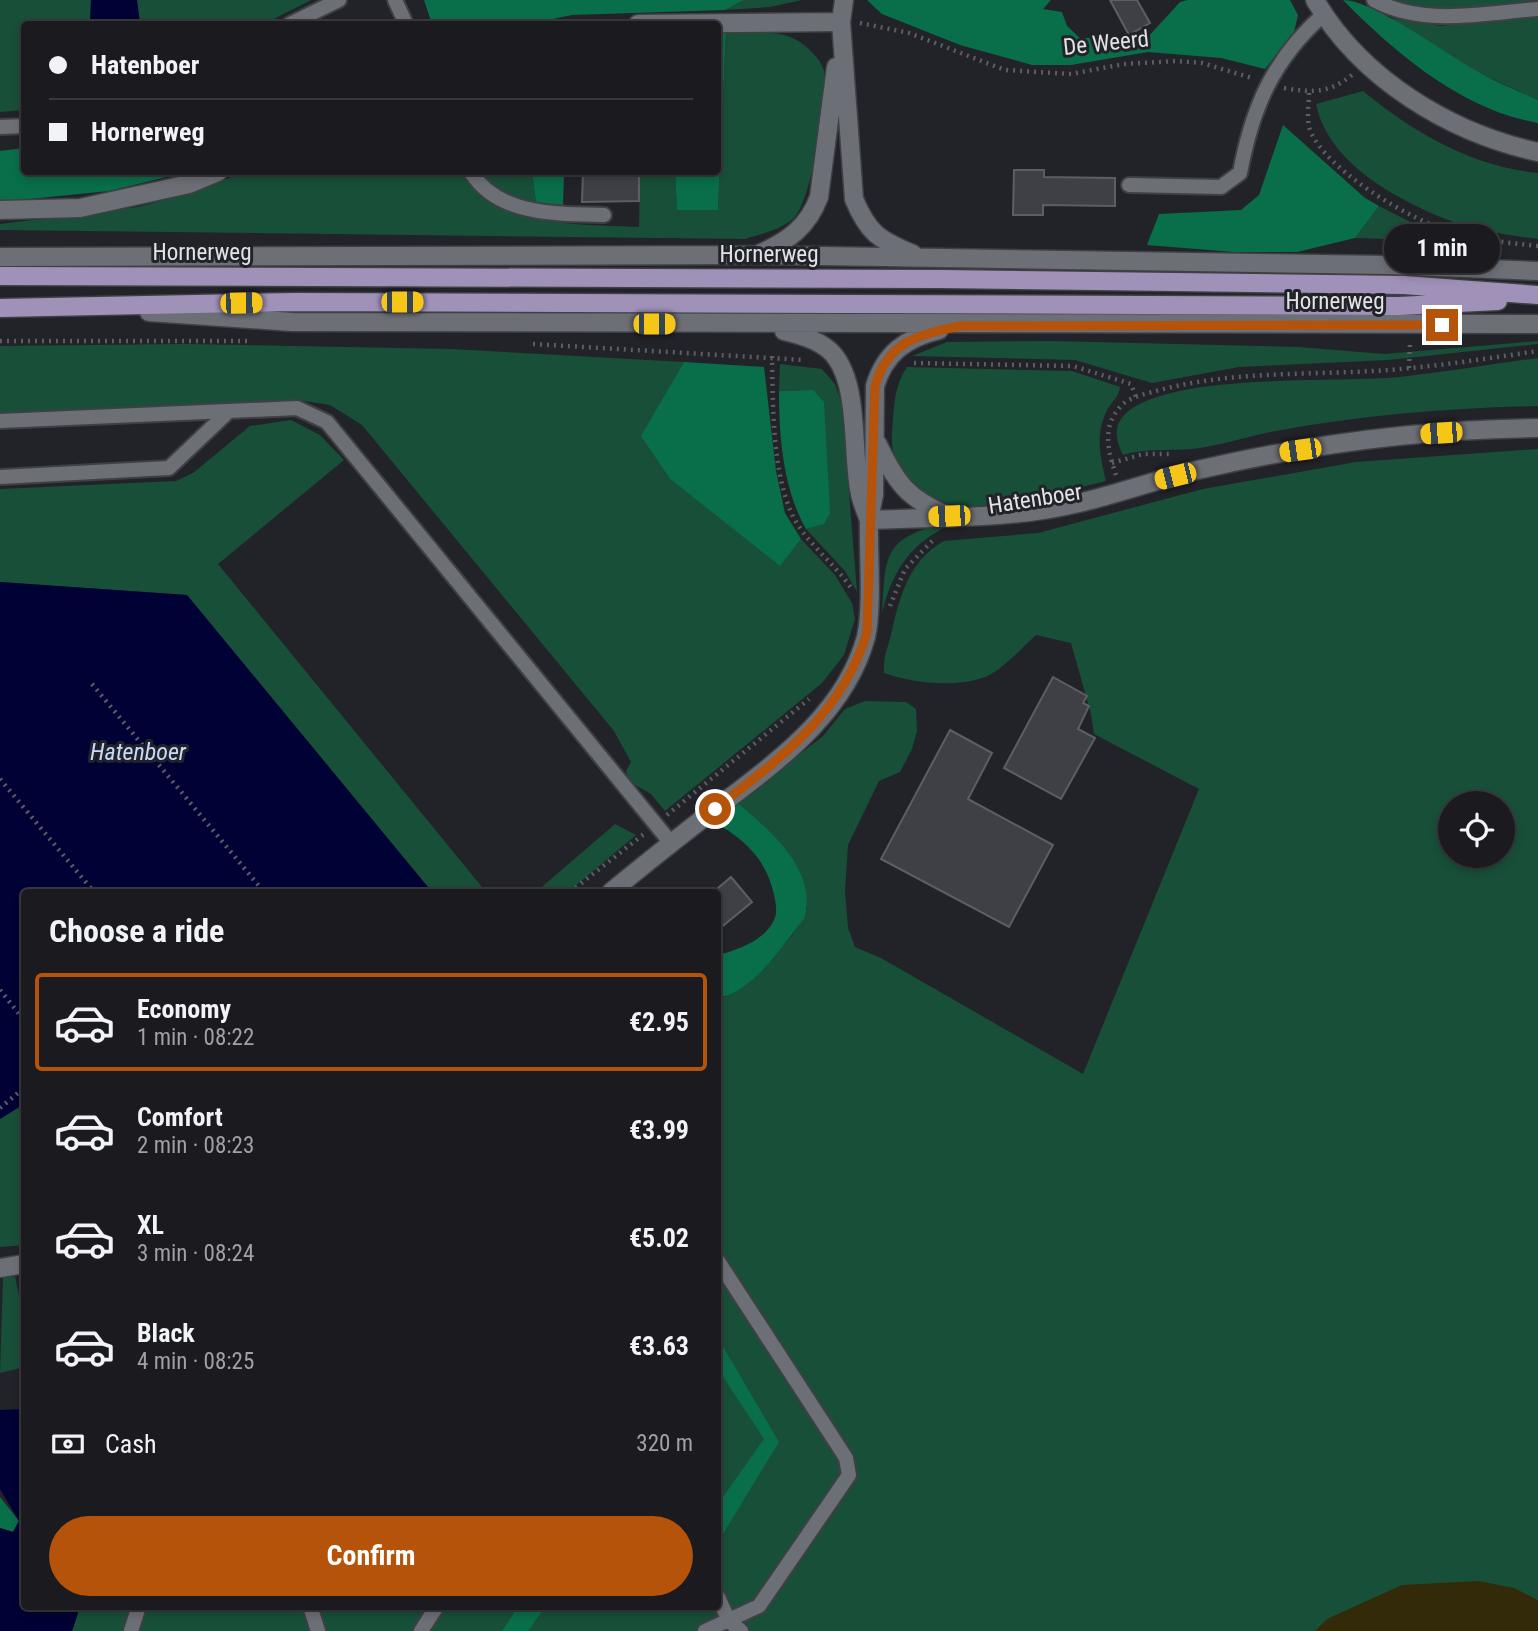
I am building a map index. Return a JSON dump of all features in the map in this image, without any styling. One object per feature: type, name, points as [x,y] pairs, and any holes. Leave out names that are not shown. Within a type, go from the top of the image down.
[{"type":"main road","points":[[755,255],[793,236],[814,211],[819,197],[844,0]]},
{"type":"main road","points":[[1320,7],[1375,71],[1423,106],[1488,138],[1538,152]]},
{"type":"main road","points":[[721,23],[841,22]]},
{"type":"main road","points":[[841,22],[854,199],[866,225],[875,236],[921,257]]},
{"type":"main road","points":[[0,210],[80,208],[189,184],[211,175]]},
{"type":"main road","name":"Hornerweg","points":[[0,257],[755,255],[1373,264],[1538,271]]},
{"type":"main road","name":"Hornerweg","points":[[0,276],[1281,283],[1404,285],[1538,297]]},
{"type":"main road","name":"Hornerweg","points":[[0,308],[294,302],[1399,306],[1538,297]]},
{"type":"main road","name":"Hornerweg","points":[[82,307],[292,322],[960,326],[1538,324]]},
{"type":"main road","points":[[757,325],[812,339],[828,349],[840,363],[848,388],[860,495],[869,520]]},
{"type":"main road","points":[[615,889],[783,756],[822,718],[858,663],[867,633],[869,520],[874,495],[875,386],[884,362],[908,341],[960,326]]},
{"type":"main road","points":[[869,520],[1046,510],[1202,469],[1276,454],[1395,437],[1538,428]]},
{"type":"main road","points":[[875,440],[906,493],[922,505],[949,516]]},
{"type":"main road","points":[[0,1268],[21,1264]]},
{"type":"lane","points":[[295,21],[339,0]]},
{"type":"lane","points":[[395,0],[405,21]]},
{"type":"lane","points":[[1374,0],[1389,8],[1434,18],[1538,9]]},
{"type":"lane","points":[[1129,185],[1221,187],[1240,173],[1252,117],[1268,84],[1320,7]]},
{"type":"lane","points":[[0,127],[21,126]]},
{"type":"lane","points":[[474,175],[490,192],[515,205],[550,213],[604,215]]},
{"type":"lane","points":[[0,421],[297,408],[327,422],[671,843]]},
{"type":"lane","points":[[0,477],[169,468],[229,411]]},
{"type":"lane","points":[[705,1631],[759,1606],[849,1475],[846,1458],[721,1266]]},
{"type":"lane","points":[[721,1604],[729,1621],[741,1631]]},
{"type":"lane","points":[[131,1631],[138,1610]]},
{"type":"lane","points":[[311,1610],[318,1631]]},
{"type":"lane","points":[[421,1631],[434,1610]]},
{"type":"path","name":"De Weerd","points":[[841,22],[880,26],[909,33],[1005,70],[1071,74],[1124,64],[1177,61],[1202,63],[1268,84],[1309,93]]},
{"type":"path","points":[[1354,74],[1329,90],[1309,93],[1309,127],[1315,140],[1331,157],[1355,179],[1426,223],[1452,232],[1538,246]]},
{"type":"path","points":[[1422,249],[1423,244],[1452,232]]},
{"type":"path","points":[[0,341],[262,341]]},
{"type":"path","points":[[1409,368],[1410,343]]},
{"type":"path","points":[[523,344],[772,356],[840,363]]},
{"type":"path","points":[[1112,464],[1107,441],[1110,421],[1122,404],[1136,397],[1179,385],[1246,375],[1409,368],[1538,351]]},
{"type":"path","points":[[772,356],[774,424],[790,511],[805,534],[841,573],[867,612]]},
{"type":"path","points":[[884,362],[1073,366],[1131,384],[1136,397]]},
{"type":"path","points":[[887,616],[905,569],[933,539],[940,537]]},
{"type":"path","points":[[92,684],[262,889]]},
{"type":"path","points":[[574,889],[818,692]]},
{"type":"path","points":[[0,779],[92,889]]},
{"type":"path","points":[[0,990],[21,1016]]},
{"type":"path","points":[[0,1108],[21,1090]]},
{"type":"green space","points":[[0,0],[91,0],[90,21],[21,21],[21,110],[0,112]]},
{"type":"green space","points":[[137,0],[311,0],[270,21],[140,21]]},
{"type":"green space","points":[[424,0],[744,0],[725,10],[572,15],[543,21],[431,21]]},
{"type":"green space","points":[[744,0],[802,0],[770,7],[725,10]]},
{"type":"green space","points":[[867,0],[1051,0],[1043,9],[1062,12],[1067,26],[1080,38],[1147,38],[1180,2],[1188,0],[1290,0],[1298,15],[1294,32],[1265,69],[1221,58],[1148,52],[1071,65],[1032,65],[960,45],[882,14]]},
{"type":"green space","points":[[1343,0],[1356,2],[1390,18],[1483,74],[1538,100],[1538,123],[1483,106],[1457,92],[1408,59]]},
{"type":"green space","points":[[1390,0],[1538,0],[1538,2],[1425,10]]},
{"type":"green space","points":[[1538,16],[1538,100],[1477,72],[1389,18],[1441,26]]},
{"type":"green space","points":[[721,31],[726,32],[721,143]]},
{"type":"green space","points":[[726,32],[784,35],[800,42],[811,51],[821,63],[825,84],[817,148],[807,191],[794,218],[783,226],[745,239],[0,230],[0,224],[138,207],[183,195],[238,175],[466,175],[479,191],[519,214],[566,223],[639,227],[640,175],[675,175],[677,209],[718,210]]},
{"type":"green space","points":[[1363,91],[1402,121],[1445,145],[1490,163],[1538,173],[1538,239],[1481,230],[1448,220],[1387,190],[1349,161],[1334,144],[1323,125],[1316,104]]},
{"type":"green space","points":[[1283,125],[1365,198],[1379,206],[1355,238],[1297,252],[1233,252],[1147,245],[1159,214],[1241,210],[1259,195]]},
{"type":"green space","points":[[21,148],[21,175],[175,175],[109,191],[0,202],[0,151]]},
{"type":"green space","points":[[484,175],[532,175],[536,203],[506,193]]},
{"type":"green space","points":[[532,175],[564,175],[563,205],[536,203]]},
{"type":"green space","points":[[675,175],[720,175],[718,210],[677,210]]},
{"type":"green space","points":[[1379,206],[1434,234],[1424,240],[1355,238]]},
{"type":"green space","points":[[1050,341],[1298,347],[1384,354],[1538,341],[1538,344],[1388,360],[1239,367],[1152,383],[1075,360],[912,356],[947,342]]},
{"type":"green space","points":[[185,344],[452,349],[684,362],[642,436],[670,479],[780,565],[801,539],[835,575],[852,603],[855,619],[844,655],[822,683],[665,811],[651,794],[630,782],[626,771],[631,762],[614,731],[362,425],[330,405],[299,400],[0,413],[0,346]]},
{"type":"green space","points":[[1538,358],[1538,406],[1472,408],[1308,425],[1183,450],[1123,455],[1118,442],[1118,425],[1131,409],[1155,398],[1186,390],[1260,382],[1400,377]]},
{"type":"green space","points":[[684,362],[764,367],[776,471],[785,513],[801,539],[780,566],[670,479],[641,436]]},
{"type":"green space","points":[[780,364],[822,369],[835,384],[842,404],[857,592],[845,571],[806,529],[823,524],[813,390],[779,391]]},
{"type":"green space","points":[[907,367],[1072,371],[1120,387],[1107,410],[1101,428],[1101,454],[1106,481],[998,505],[942,503],[920,493],[900,470],[892,445],[895,399]]},
{"type":"green space","points":[[813,390],[824,402],[830,513],[824,524],[806,529],[787,479],[780,426],[779,391]]},
{"type":"green space","points":[[291,420],[320,435],[344,460],[218,564],[484,889],[430,889],[187,595],[0,582],[0,489],[176,481],[193,473],[250,426]]},
{"type":"green space","points":[[1538,449],[1538,1631],[72,1631],[79,1610],[721,1610],[721,998],[725,997],[783,945],[793,934],[807,908],[779,843],[738,803],[823,736],[845,709],[865,701],[906,702],[916,709],[917,731],[912,749],[900,772],[879,781],[848,845],[845,891],[848,928],[855,947],[881,958],[1083,1074],[1199,789],[1094,734],[1071,643],[1036,635],[996,671],[972,681],[925,682],[884,673],[886,654],[907,582],[932,549],[944,541],[1038,533],[1203,489],[1356,462]]},
{"type":"green space","points":[[937,526],[946,527],[921,543],[904,562],[891,585],[882,613],[886,567],[896,546],[918,531]]},
{"type":"green space","points":[[738,803],[789,853],[805,885],[807,901],[804,919],[766,966],[743,987],[721,997],[721,954],[741,947],[763,934],[775,919],[776,912],[771,882],[760,861],[735,835],[713,822]]},
{"type":"green space","points":[[615,824],[636,835],[572,889],[539,889]]},
{"type":"green space","points":[[21,1106],[21,1245],[0,1247],[0,1119]]},
{"type":"green space","points":[[15,1276],[21,1296],[21,1368],[0,1373],[3,1277]]},
{"type":"green space","points":[[721,1343],[779,1442],[721,1537],[721,1500],[764,1439],[721,1374]]},
{"type":"green space","points":[[0,1497],[19,1521],[13,1532],[0,1528]]},
{"type":"green space","points":[[516,1610],[543,1610],[528,1631],[502,1631]]},
{"type":"sand","points":[[1479,1581],[1514,1588],[1538,1600],[1538,1631],[1315,1631],[1327,1619],[1402,1585]]},
{"type":"water","points":[[91,0],[137,0],[140,21],[90,21]]},
{"type":"water","name":"Hatenboer","points":[[0,582],[187,595],[430,889],[21,889],[21,1106],[0,1119]]},
{"type":"water","points":[[21,1409],[21,1610],[79,1610],[72,1631],[0,1631],[0,1528],[13,1532],[19,1521],[0,1489],[0,1410]]},
{"type":"building","points":[[1110,0],[1137,0],[1150,23],[1129,35]]},
{"type":"building","points":[[1014,170],[1044,170],[1044,177],[1115,178],[1115,206],[1043,205],[1043,215],[1013,215]]},
{"type":"building","points":[[583,175],[639,175],[639,201],[582,202]]},
{"type":"building","points":[[1053,677],[1087,696],[1083,703],[1089,706],[1078,729],[1095,738],[1061,799],[1004,768]]},
{"type":"building","points":[[950,730],[992,753],[968,799],[1053,845],[1009,927],[881,859]]},
{"type":"building","points":[[731,877],[752,902],[721,928],[721,889],[718,888]]},
{"type":"route","points":[[715,809],[783,756],[822,718],[858,663],[867,633],[869,520],[874,495],[875,386],[884,362],[893,351],[908,341],[960,326],[1442,325]]}]
